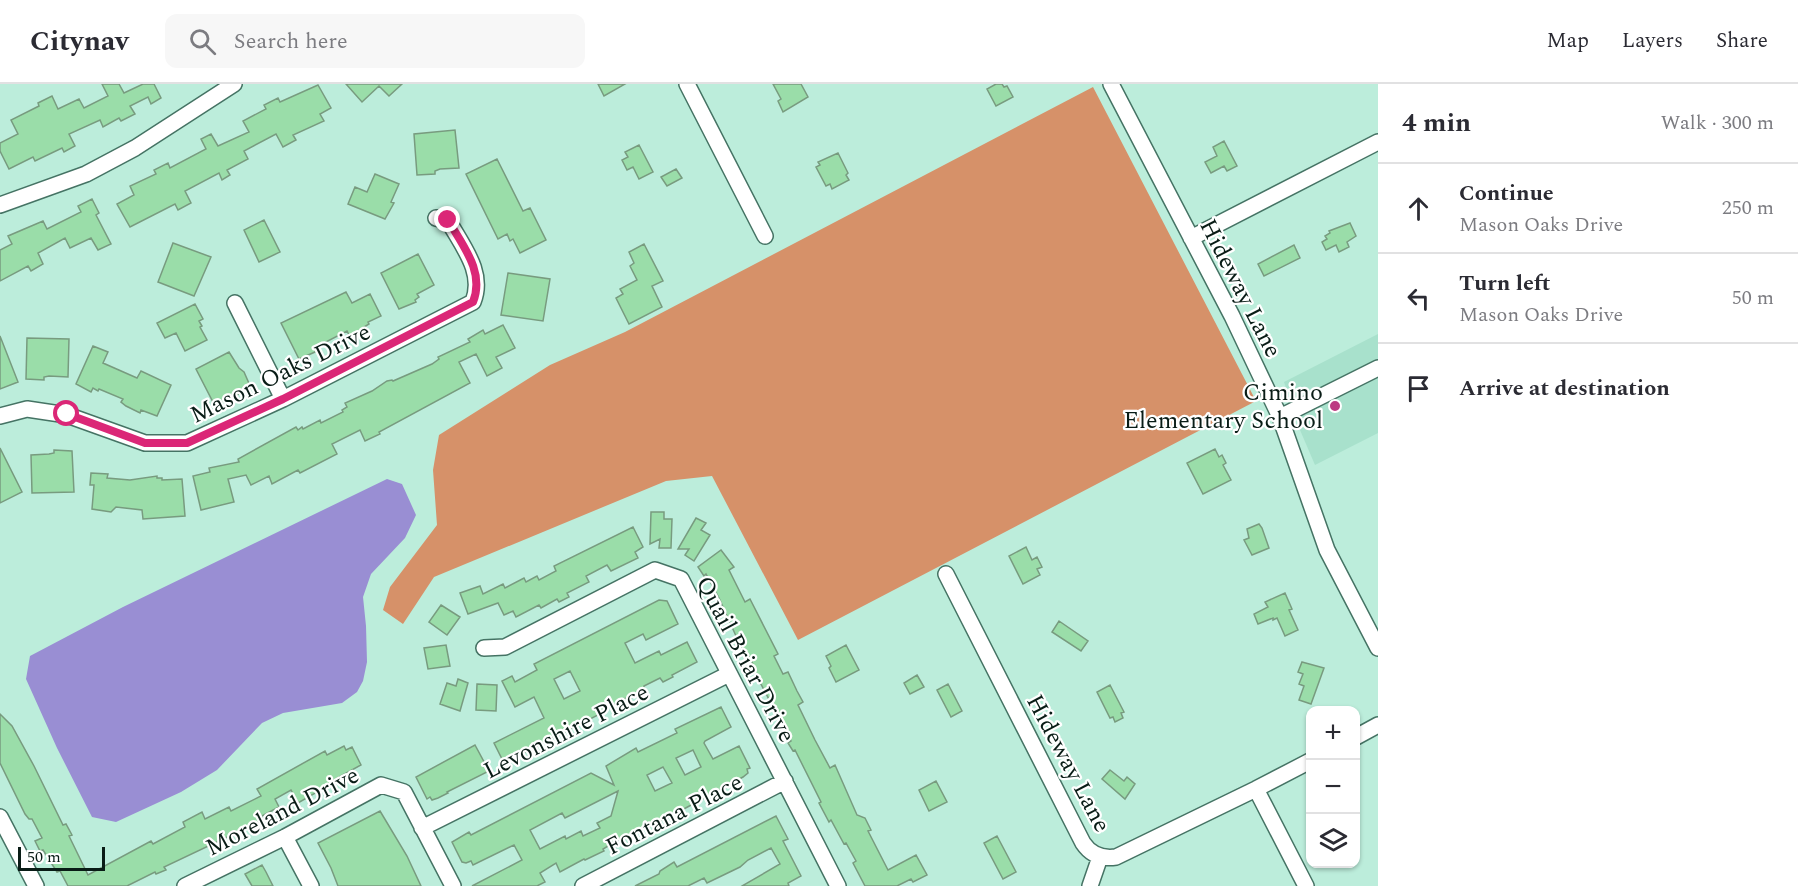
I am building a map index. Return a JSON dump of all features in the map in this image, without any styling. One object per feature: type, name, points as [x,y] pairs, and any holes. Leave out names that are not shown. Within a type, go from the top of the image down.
[{"type":"street","points":[[0,205],[96,168],[135,148],[234,84]]},
{"type":"street","points":[[687,84],[765,236]]},
{"type":"street","name":"Hideway Lane","points":[[1111,84],[1232,316],[1280,417],[1328,550],[1378,648]]},
{"type":"street","points":[[1191,238],[1378,142]]},
{"type":"street","name":"Mason Oaks Drive","points":[[0,416],[27,409],[67,414],[145,443],[187,443],[283,399],[473,302],[478,290],[476,270],[448,220],[436,218]]},
{"type":"street","points":[[235,303],[283,399]]},
{"type":"street","points":[[1280,417],[1378,368]]},
{"type":"street","name":"Quail Briar Drive","points":[[484,648],[505,647],[655,570],[681,579],[838,886]]},
{"type":"street","name":"Hideway Lane","points":[[946,574],[1083,843],[1100,857],[1116,857],[1306,763]]},
{"type":"street","name":"Levonshire Place","points":[[422,828],[729,674]]},
{"type":"street","points":[[1360,735],[1378,725]]},
{"type":"street","name":"Fontana Place","points":[[583,886],[784,781]]},
{"type":"street","name":"Moreland Drive","points":[[185,886],[285,837],[381,785],[404,792],[453,886]]},
{"type":"street","points":[[1256,789],[1306,886]]},
{"type":"street","points":[[0,817],[36,886]]},
{"type":"street","points":[[285,837],[311,886]]},
{"type":"street","points":[[1090,886],[1100,857]]},
{"type":"shaded area","points":[[1093,87],[1256,401],[798,640],[712,476],[666,481],[434,577],[403,624],[383,610],[390,587],[437,525],[433,470],[439,435],[550,365],[625,332]]},
{"type":"shaded area","name":"Cimino Elementary School","points":[[1378,334],[1378,433],[1315,465],[1300,430],[1284,382]]},
{"type":"shaded area","points":[[387,479],[402,484],[416,515],[405,538],[371,574],[363,597],[367,662],[363,681],[357,692],[342,703],[283,713],[262,723],[217,770],[181,792],[116,822],[92,817],[57,748],[26,679],[30,656],[123,607]]},
{"type":"building","points":[[102,84],[119,84],[124,93],[143,84],[154,84],[161,98],[151,104],[148,97],[130,106],[135,114],[121,121],[119,118],[103,127],[100,120],[69,134],[75,146],[64,152],[62,148],[35,161],[33,157],[9,169],[0,151],[0,143],[18,134],[11,120],[39,106],[38,103],[52,96],[58,109],[79,99],[84,108],[108,96]]},
{"type":"building","points":[[346,84],[402,84],[389,96],[379,86],[362,102]]},
{"type":"building","points":[[598,84],[625,84],[604,96]]},
{"type":"building","points":[[773,84],[801,84],[808,97],[783,112],[778,101],[781,99]]},
{"type":"building","points":[[996,84],[1007,86],[1013,97],[996,106],[987,89]]},
{"type":"building","points":[[318,85],[331,108],[320,114],[324,121],[293,135],[296,140],[283,147],[276,134],[244,151],[248,159],[227,170],[230,175],[222,180],[219,173],[185,191],[191,203],[178,210],[175,204],[130,227],[117,204],[134,195],[130,186],[156,174],[154,170],[168,163],[170,168],[206,149],[201,139],[211,134],[218,146],[249,132],[243,121],[266,109],[264,105],[278,98],[280,102]]},
{"type":"building","points":[[455,130],[459,168],[440,169],[435,171],[435,174],[417,175],[414,134]]},
{"type":"building","points":[[1224,141],[1237,166],[1227,171],[1224,166],[1211,173],[1205,162],[1217,156],[1213,147]]},
{"type":"building","points":[[639,145],[653,172],[639,179],[633,167],[627,170],[622,160],[628,157],[625,152]]},
{"type":"building","points":[[838,153],[849,180],[832,189],[830,184],[826,186],[816,167],[820,165],[818,162]]},
{"type":"building","points":[[497,159],[523,211],[530,208],[546,240],[520,253],[513,239],[510,241],[507,234],[498,239],[466,174]]},
{"type":"building","points":[[676,169],[682,178],[667,186],[661,177]]},
{"type":"building","points":[[375,174],[399,184],[391,202],[394,203],[385,219],[348,204],[355,187],[367,192]]},
{"type":"building","points":[[92,199],[99,213],[96,215],[111,244],[98,250],[91,238],[70,248],[65,238],[38,253],[43,264],[31,271],[28,266],[0,281],[0,250],[12,244],[8,236],[43,221],[47,229],[81,212],[78,206]]},
{"type":"building","points":[[264,220],[280,252],[259,262],[244,230]]},
{"type":"building","points":[[1350,223],[1356,236],[1347,242],[1349,247],[1339,252],[1336,245],[1326,250],[1322,242],[1327,239],[1325,236],[1330,233],[1329,231]]},
{"type":"building","points":[[173,243],[211,257],[194,296],[158,282]]},
{"type":"building","points":[[644,244],[663,281],[652,286],[662,307],[629,324],[616,298],[623,294],[620,289],[637,280],[630,266],[634,263],[629,252]]},
{"type":"building","points":[[1294,245],[1300,258],[1264,276],[1258,264]]},
{"type":"building","points":[[418,254],[434,285],[417,294],[419,297],[415,300],[416,302],[399,309],[381,273]]},
{"type":"building","points":[[508,273],[550,279],[543,321],[501,315]]},
{"type":"building","points":[[346,292],[352,303],[370,294],[381,316],[368,322],[369,324],[364,327],[366,331],[350,337],[347,331],[318,346],[315,352],[299,359],[281,323]]},
{"type":"building","points":[[195,304],[203,319],[199,321],[202,326],[200,327],[207,340],[185,351],[176,333],[165,338],[157,323]]},
{"type":"building","points":[[503,325],[515,348],[496,357],[502,368],[487,376],[476,354],[459,362],[470,383],[365,441],[360,430],[332,444],[337,454],[300,473],[298,470],[272,484],[269,476],[251,485],[246,475],[228,479],[234,502],[201,510],[193,476],[210,472],[209,468],[239,462],[238,459],[296,427],[298,430],[320,420],[321,423],[343,412],[342,410],[347,407],[345,403],[372,391],[387,381],[393,381],[432,364],[439,359],[438,357],[470,342],[468,339],[483,330],[485,334]]},
{"type":"building","points":[[0,336],[18,382],[0,389]]},
{"type":"building","points":[[27,338],[69,339],[68,377],[49,376],[44,377],[44,380],[26,379]]},
{"type":"building","points":[[93,346],[108,352],[103,363],[137,378],[141,371],[171,385],[157,416],[141,410],[140,413],[121,402],[123,399],[99,389],[98,391],[93,388],[91,392],[76,384]]},
{"type":"building","points":[[229,352],[244,372],[251,388],[215,406],[196,369]]},
{"type":"building","points":[[0,448],[22,492],[0,503]]},
{"type":"building","points":[[1215,449],[1219,457],[1222,455],[1226,463],[1223,465],[1231,480],[1203,494],[1187,463]]},
{"type":"building","points":[[54,450],[72,451],[74,492],[32,493],[31,455],[54,453]]},
{"type":"building","points":[[91,473],[108,474],[107,478],[130,480],[157,476],[162,480],[182,479],[185,516],[143,519],[142,510],[116,507],[111,512],[92,509],[94,485],[90,485]]},
{"type":"building","points":[[651,512],[664,512],[664,519],[672,519],[671,548],[659,548],[660,539],[650,544]]},
{"type":"building","points":[[696,518],[706,523],[701,530],[710,535],[694,561],[685,555],[689,549],[678,549]]},
{"type":"building","points":[[1259,524],[1269,548],[1252,555],[1244,540],[1249,538],[1247,529]]},
{"type":"building","points":[[633,527],[643,547],[635,552],[638,558],[611,571],[607,565],[586,576],[589,582],[567,593],[569,597],[559,602],[557,599],[541,608],[539,605],[516,617],[513,611],[504,615],[498,603],[468,614],[460,593],[480,586],[483,594],[503,584],[505,588],[524,578],[526,582],[537,576],[539,580],[556,571],[554,566]]},
{"type":"building","points":[[1026,547],[1032,560],[1037,557],[1042,567],[1037,569],[1040,575],[1023,584],[1009,556]]},
{"type":"building","points":[[721,550],[734,567],[729,570],[745,602],[750,599],[778,654],[774,656],[783,674],[788,672],[803,702],[798,705],[815,740],[830,768],[835,765],[857,815],[865,818],[871,830],[868,831],[888,870],[916,855],[927,875],[897,886],[865,886],[853,863],[856,861],[831,820],[829,822],[795,750],[793,751],[788,743],[791,741],[746,651],[742,649],[719,598],[706,574],[704,576],[698,567]]},
{"type":"building","points":[[1285,593],[1292,609],[1289,610],[1298,630],[1285,636],[1277,618],[1258,624],[1254,614],[1268,607],[1265,602]]},
{"type":"building","points":[[659,600],[667,601],[678,624],[646,640],[643,634],[625,643],[635,663],[659,651],[661,655],[687,642],[697,662],[663,682],[660,678],[644,686],[644,690],[639,694],[629,699],[628,697],[504,763],[494,743],[544,718],[534,697],[515,707],[502,681],[512,676],[515,682],[537,670],[534,664]],"holes":[[[570,671],[580,691],[564,699],[554,679]]]},
{"type":"building","points":[[441,605],[460,617],[447,635],[429,622]]},
{"type":"building","points":[[1059,621],[1088,641],[1081,651],[1052,632]]},
{"type":"building","points":[[446,645],[450,666],[428,669],[424,648]]},
{"type":"building","points":[[846,645],[859,670],[836,682],[826,656]]},
{"type":"building","points":[[1302,662],[1324,668],[1311,704],[1299,700],[1304,686],[1299,684],[1303,674],[1298,672]]},
{"type":"building","points":[[917,675],[924,687],[910,694],[904,683]]},
{"type":"building","points":[[458,679],[468,683],[460,711],[440,704],[447,683],[456,686]]},
{"type":"building","points":[[477,684],[497,685],[496,711],[476,710]]},
{"type":"building","points":[[948,684],[962,711],[951,717],[937,690]]},
{"type":"building","points":[[1110,685],[1124,712],[1121,713],[1123,718],[1115,722],[1113,717],[1110,718],[1097,692]]},
{"type":"building","points":[[721,707],[731,727],[704,743],[713,759],[739,746],[750,768],[747,769],[748,773],[669,817],[618,840],[603,849],[604,851],[560,872],[556,863],[540,873],[545,882],[537,886],[472,886],[522,860],[514,845],[473,865],[471,861],[462,862],[452,842],[469,832],[471,835],[591,773],[614,785],[606,766],[636,748],[638,752],[677,733],[675,729]],"holes":[[[693,750],[701,767],[685,775],[676,758]],[[663,767],[672,783],[655,791],[647,775]],[[618,791],[611,816],[597,823],[600,828],[583,836],[581,831],[566,839],[565,836],[540,849],[530,830],[562,813],[565,818]]]},
{"type":"building","points":[[0,714],[12,726],[63,825],[66,824],[72,835],[69,836],[88,875],[151,841],[153,844],[185,827],[183,822],[202,812],[205,819],[229,807],[231,811],[261,796],[257,789],[325,751],[327,755],[344,746],[346,750],[352,747],[361,765],[298,803],[291,790],[275,799],[279,807],[262,816],[263,820],[164,867],[166,870],[156,874],[155,872],[127,886],[68,886],[60,871],[57,872],[43,850],[40,851],[35,841],[42,838],[32,819],[25,814],[0,763]]},
{"type":"building","points":[[475,745],[489,771],[438,798],[427,799],[416,777]]},
{"type":"building","points":[[1110,770],[1124,781],[1127,777],[1135,784],[1125,799],[1102,779]]},
{"type":"building","points":[[936,781],[947,802],[929,811],[919,790]]},
{"type":"building","points":[[380,811],[407,856],[421,886],[338,886],[318,843]]},
{"type":"building","points":[[776,816],[788,839],[783,841],[801,876],[788,883],[789,886],[742,886],[780,864],[771,848],[707,883],[704,878],[688,886],[635,886],[659,874],[674,862],[677,867]]},
{"type":"building","points":[[997,836],[1016,872],[1003,879],[984,843]]},
{"type":"building","points":[[262,865],[273,886],[252,886],[245,874]]},
{"type":"place","name":"Cimino Elementary School","points":[[1335,406]]},
{"type":"route","points":[[67,414],[145,443],[187,443],[283,399],[473,302],[478,290],[476,270],[448,220]]}]
